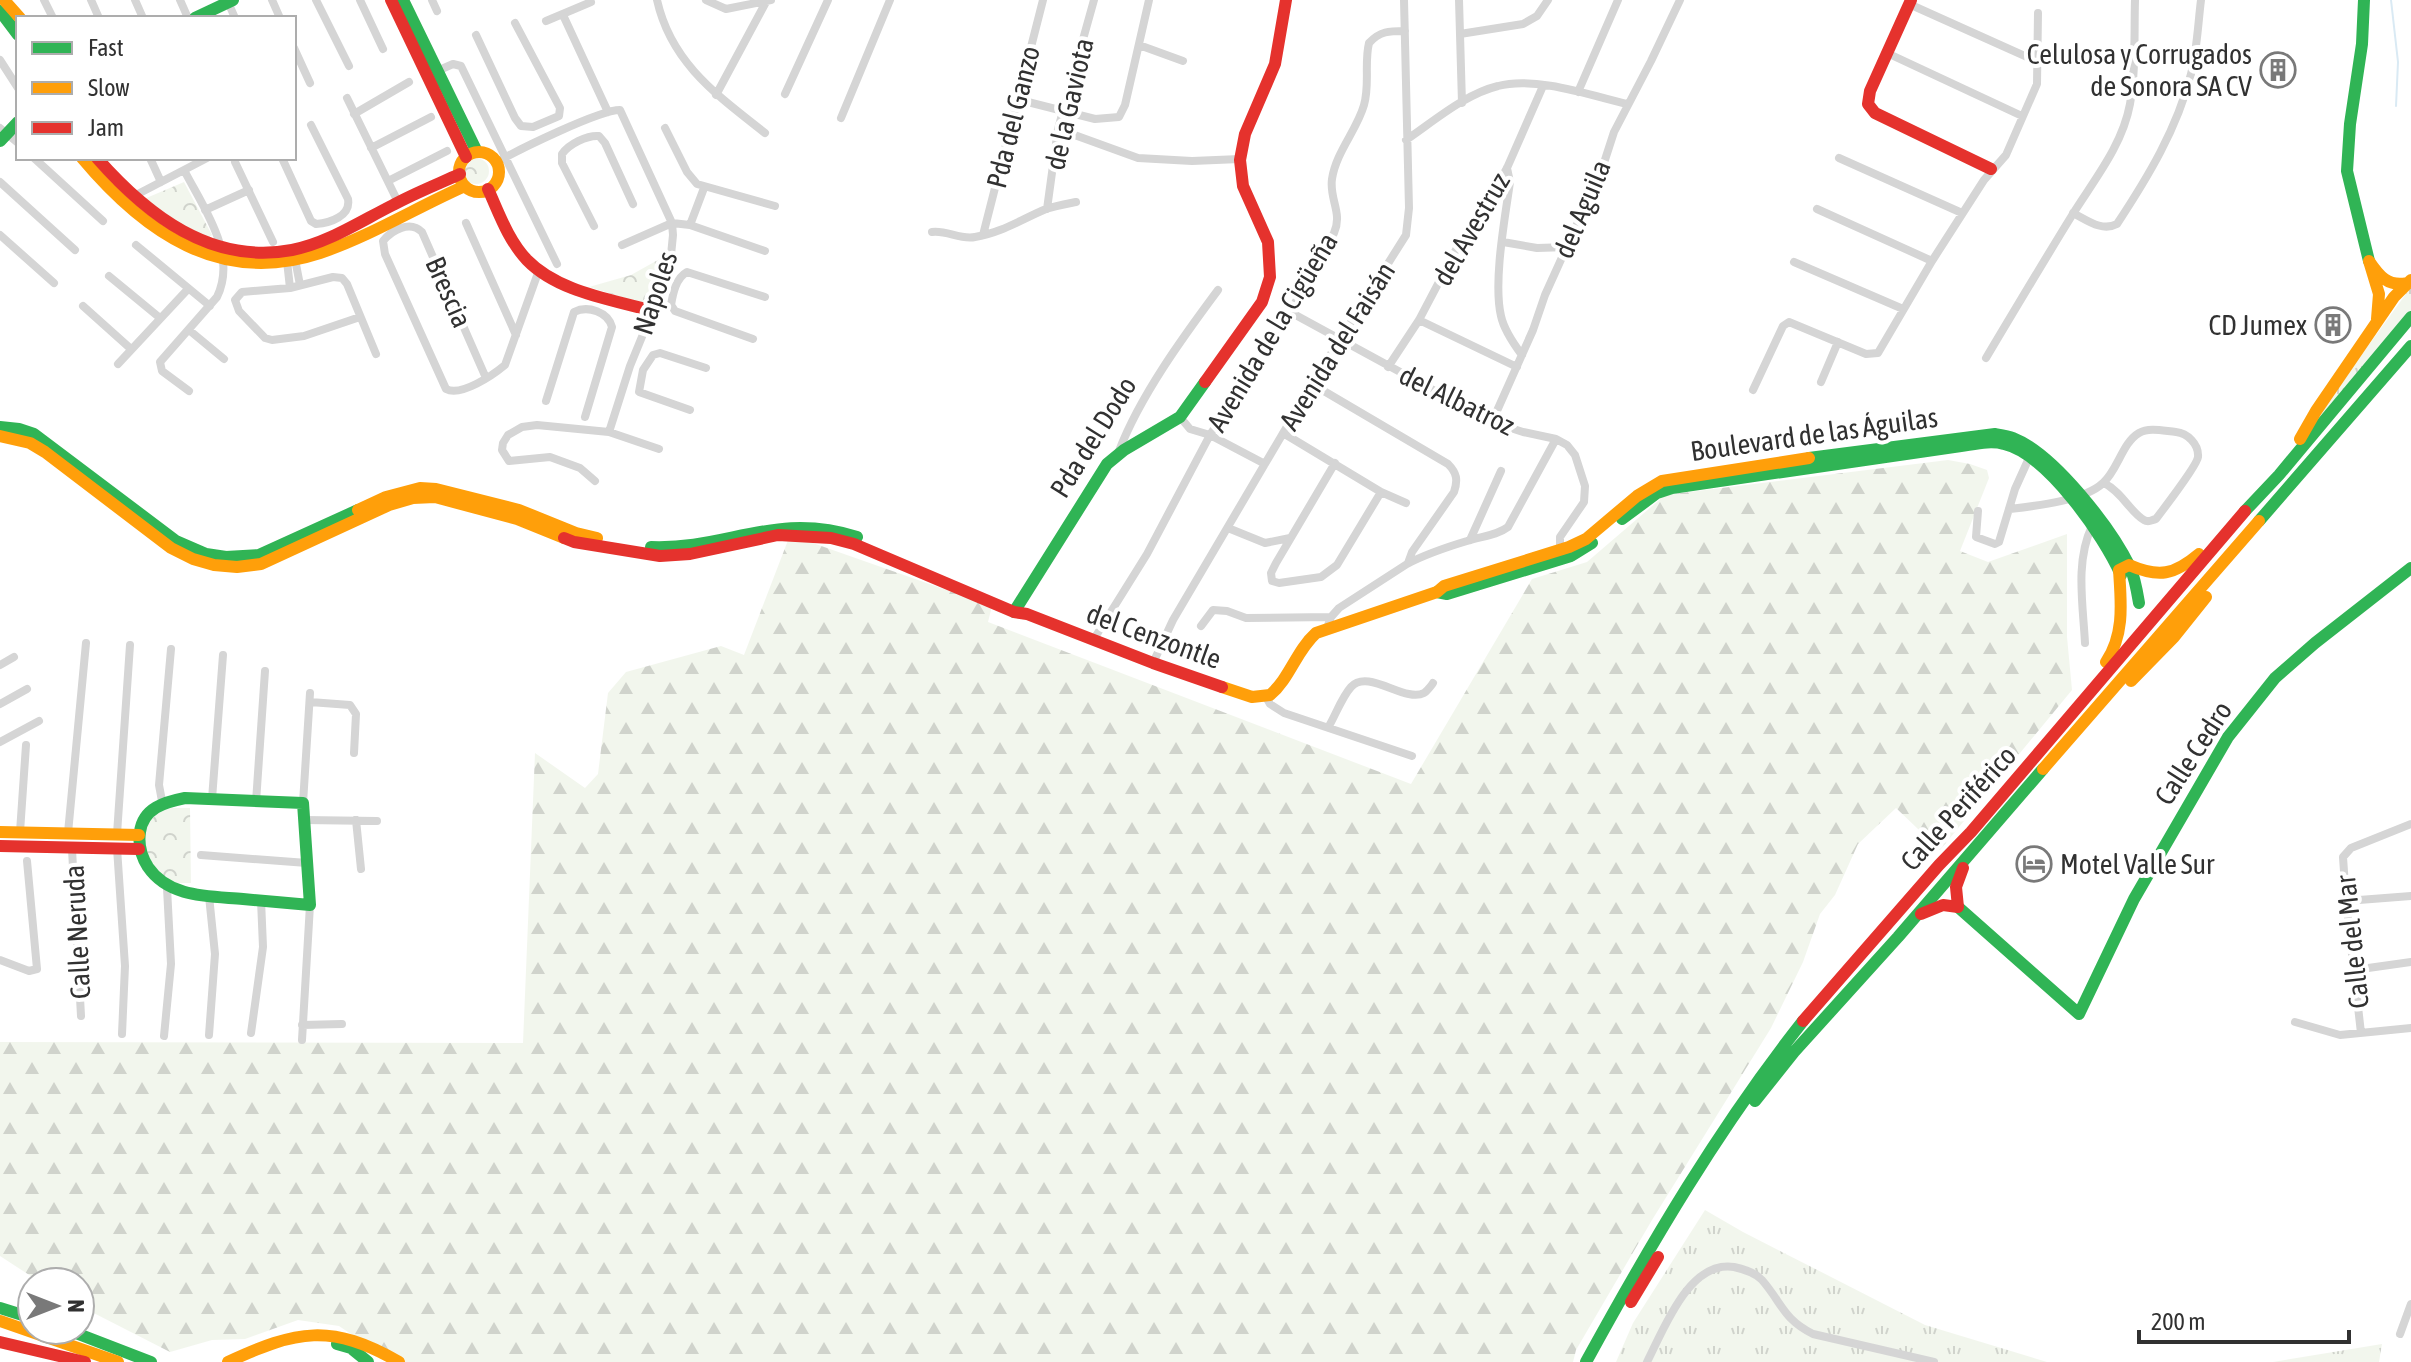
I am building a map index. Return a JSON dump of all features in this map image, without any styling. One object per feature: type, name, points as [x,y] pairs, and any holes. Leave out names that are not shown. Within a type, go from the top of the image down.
[{"type":"main road","points":[[4,0],[18,16]]},
{"type":"main road","points":[[391,0],[471,154]]},
{"type":"main road","points":[[403,0],[437,71],[471,154]]},
{"type":"main road","points":[[1119,451],[1168,427],[1180,417],[1262,302],[1271,277],[1270,245],[1243,186],[1240,159],[1248,129],[1278,54],[1286,0]]},
{"type":"main road","points":[[2364,0],[2347,171],[2362,241],[2379,294],[2377,322]]},
{"type":"main road","points":[[199,16],[230,1]]},
{"type":"main road","points":[[1910,2],[1870,91],[1868,104],[1875,113],[1991,169]]},
{"type":"main road","points":[[0,11],[16,32]]},
{"type":"main road","points":[[462,180],[480,191],[488,189],[496,181],[501,160],[471,154]]},
{"type":"main road","points":[[462,180],[460,165],[471,154]]},
{"type":"main road","points":[[84,160],[108,188],[149,224],[174,241],[221,254],[292,257],[318,254],[395,224],[462,180]]},
{"type":"main road","points":[[99,160],[134,196],[177,230],[221,254]]},
{"type":"main road","points":[[292,257],[325,239],[337,225],[462,180]]},
{"type":"main road","points":[[488,189],[512,239],[539,270],[557,281],[652,311]]},
{"type":"main road","points":[[2369,261],[2385,283],[2399,286],[2409,282]]},
{"type":"main road","points":[[2279,475],[2316,411],[2394,297],[2409,282]]},
{"type":"main road","name":"Calle Periférico","points":[[1586,1362],[1632,1278],[1759,1077],[1808,1015],[1971,832],[2411,317]]},
{"type":"main road","name":"Calle Periférico","points":[[1596,1362],[1751,1107],[1785,1063],[1915,918],[2411,346]]},
{"type":"main road","points":[[0,427],[34,434],[161,530],[202,554],[228,558],[259,555],[314,535]]},
{"type":"main road","name":"Boulevard de las Águilas","points":[[1266,697],[1277,688],[1300,647],[1329,623],[1437,592],[1444,586],[1586,539],[1637,496],[1662,481],[1995,434],[2011,436],[2023,442],[2076,496],[2124,567],[2126,588],[2174,637]]},
{"type":"main road","points":[[0,436],[17,438],[38,447],[171,548],[199,562],[228,567],[261,564],[314,535]]},
{"type":"main road","name":"Boulevard de las Águilas","points":[[1437,592],[1447,594],[1571,556],[1588,547],[1641,503],[1672,488],[1995,443],[2008,445],[2029,458],[2076,496],[2092,526],[2124,567]]},
{"type":"main road","name":"Pda del Dodo","points":[[1019,611],[1093,485],[1119,451]]},
{"type":"main road","name":"del Cenzontle","points":[[314,535],[386,497],[412,494],[450,500],[517,519],[574,542],[660,556],[690,554],[789,534],[855,541],[1019,611],[1153,663],[1252,697],[1266,697]]},
{"type":"main road","points":[[2068,738],[2090,724],[2174,637],[2233,563],[2264,518]]},
{"type":"main road","points":[[2085,700],[2085,688],[2113,655],[2116,646],[2124,567],[2153,574],[2175,571],[2186,566],[2237,520]]},
{"type":"main road","name":"Calle Cedro","points":[[1958,907],[2079,1014],[2134,899],[2228,737],[2275,678],[2411,568]]},
{"type":"main road","points":[[176,798],[303,803],[310,905],[209,896],[167,888],[152,875],[139,849],[139,835],[146,816],[162,801],[176,798]]},
{"type":"main road","points":[[0,832],[139,835]]},
{"type":"main road","points":[[0,846],[139,849]]},
{"type":"main road","points":[[1915,918],[1936,906],[1958,907],[1955,886],[1970,852]]},
{"type":"main road","points":[[0,1321],[118,1362]]},
{"type":"main road","points":[[0,1332],[23,1348],[34,1362]]},
{"type":"main road","points":[[231,1361],[279,1340],[319,1334],[366,1343],[399,1362]]},
{"type":"main road","points":[[96,1341],[151,1362]]},
{"type":"main road","points":[[0,1342],[85,1362]]},
{"type":"main road","points":[[251,1362],[306,1343],[351,1348],[368,1362]]},
{"type":"street","points":[[316,0],[349,66]]},
{"type":"street","points":[[360,0],[383,49]]},
{"type":"street","points":[[432,0],[437,11]]},
{"type":"street","points":[[657,0],[670,39],[687,65],[716,95],[765,133]]},
{"type":"street","points":[[706,0],[726,9],[769,1]]},
{"type":"street","points":[[785,94],[828,0]]},
{"type":"street","points":[[841,118],[890,0]]},
{"type":"street","name":"Pda del Ganzo","points":[[983,235],[1043,0]]},
{"type":"street","name":"de la Gaviota","points":[[1047,209],[1058,129],[1094,0]]},
{"type":"street","points":[[1016,99],[1095,119],[1119,117],[1125,105],[1149,0]]},
{"type":"street","name":"Avenida del Faisán","points":[[1153,663],[1173,620],[1283,433],[1406,235],[1409,208],[1404,0]]},
{"type":"street","points":[[1459,0],[1462,103]]},
{"type":"street","points":[[1460,34],[1523,24],[1537,16],[1548,0]]},
{"type":"street","points":[[1578,92],[1618,0]]},
{"type":"street","name":"del Aguila","points":[[1492,422],[1602,169],[1609,143],[1680,0]]},
{"type":"street","points":[[1986,358],[2119,137],[2130,105],[2135,0]]},
{"type":"street","points":[[2073,213],[2102,227],[2112,227],[2153,169],[2183,101],[2191,72],[2201,0]]},
{"type":"street","points":[[716,95],[769,1]]},
{"type":"street","points":[[546,21],[591,2]]},
{"type":"street","points":[[1910,2],[2038,62]]},
{"type":"street","points":[[1753,390],[1783,326],[1794,323],[1866,354],[1878,353],[1962,213],[1991,169],[2006,155],[2037,84],[2038,13]]},
{"type":"street","points":[[501,160],[608,112],[563,15]]},
{"type":"street","points":[[476,35],[521,126],[528,128],[559,116],[560,108],[515,23]]},
{"type":"street","name":"Avenida de la Cigüeña","points":[[1094,639],[1154,543],[1210,435],[1290,312],[1338,224],[1332,180],[1363,108],[1369,43],[1384,32],[1405,31]]},
{"type":"street","points":[[1139,45],[1183,61]]},
{"type":"street","points":[[296,52],[310,83]]},
{"type":"street","points":[[1887,53],[2022,116]]},
{"type":"street","points":[[0,60],[16,85]]},
{"type":"street","points":[[437,71],[456,63],[461,66],[501,160],[557,264]]},
{"type":"street","points":[[354,114],[409,82]]},
{"type":"street","points":[[1406,140],[1462,103],[1495,86],[1517,83],[1543,86],[1627,104]]},
{"type":"street","name":"del Avestruz","points":[[1388,367],[1419,320],[1460,242],[1476,222],[1507,168],[1543,86]]},
{"type":"street","points":[[347,98],[398,202]]},
{"type":"street","name":"Napoles","points":[[608,112],[617,109],[623,112],[672,223],[671,255],[664,283],[630,366],[609,432]]},
{"type":"street","points":[[371,148],[431,117]]},
{"type":"street","points":[[544,123],[550,137]]},
{"type":"street","points":[[283,160],[311,221],[337,225],[349,202],[311,125]]},
{"type":"street","points":[[571,127],[578,142]]},
{"type":"street","points":[[665,128],[691,179],[704,188],[775,206]]},
{"type":"street","points":[[1058,129],[1138,158],[1192,161],[1240,159]]},
{"type":"street","points":[[594,226],[561,159],[563,150],[592,136],[602,139],[633,204]]},
{"type":"street","points":[[388,181],[447,151]]},
{"type":"street","points":[[1839,158],[1962,213]]},
{"type":"street","points":[[36,160],[103,221]]},
{"type":"street","points":[[151,160],[161,182]]},
{"type":"street","points":[[134,196],[203,160]]},
{"type":"street","points":[[235,162],[273,242]]},
{"type":"street","points":[[1507,168],[1510,182],[1498,294],[1501,318],[1522,355]]},
{"type":"street","points":[[184,170],[216,232],[221,254],[220,292],[162,358],[160,366],[164,373],[189,391]]},
{"type":"street","points":[[0,182],[75,250]]},
{"type":"street","points":[[690,225],[704,188]]},
{"type":"street","points":[[205,210],[249,190]]},
{"type":"street","points":[[932,232],[942,231],[968,238],[983,235],[1047,209],[1076,202]]},
{"type":"street","points":[[1817,209],[1932,261]]},
{"type":"street","points":[[466,223],[516,336]]},
{"type":"street","points":[[622,245],[672,223],[690,225],[765,251]]},
{"type":"street","points":[[395,224],[383,241],[383,248],[446,389],[457,392],[505,365],[539,270]]},
{"type":"street","name":"Brescia","points":[[395,224],[414,226],[422,232],[486,378]]},
{"type":"street","points":[[0,235],[54,283]]},
{"type":"street","points":[[1503,242],[1537,248],[1568,247]]},
{"type":"street","points":[[136,245],[210,306]]},
{"type":"street","points":[[292,257],[300,285]]},
{"type":"street","points":[[290,288],[292,257]]},
{"type":"street","points":[[1794,262],[1903,309]]},
{"type":"street","points":[[753,339],[675,311],[671,305],[675,287],[681,275],[687,272],[765,297]]},
{"type":"street","points":[[109,276],[160,318]]},
{"type":"street","points":[[360,317],[304,336],[272,340],[265,338],[235,305],[237,295],[242,292],[290,288],[333,277],[342,278],[347,284],[376,354]]},
{"type":"street","points":[[664,283],[675,287]]},
{"type":"street","points":[[118,364],[188,289]]},
{"type":"street","name":"Pda del Dodo","points":[[1119,451],[1139,407],[1192,324],[1218,290]]},
{"type":"street","points":[[597,312],[601,296]]},
{"type":"street","points":[[83,306],[131,349]]},
{"type":"street","points":[[546,401],[574,312],[582,308],[597,312],[609,319],[612,327],[585,417]]},
{"type":"street","name":"del Albatroz","points":[[1290,312],[1492,422],[1556,439]]},
{"type":"street","points":[[1419,320],[1517,367]]},
{"type":"street","points":[[189,330],[224,359]]},
{"type":"street","points":[[1821,382],[1838,342]]},
{"type":"street","points":[[690,410],[639,392],[643,370],[653,355],[660,353],[706,368]]},
{"type":"street","points":[[630,366],[643,370]]},
{"type":"street","points":[[1312,384],[1448,464],[1455,472],[1457,483],[1454,492],[1407,564]]},
{"type":"street","points":[[1180,417],[1190,429],[1210,435],[1265,464]]},
{"type":"street","points":[[595,481],[580,468],[550,457],[509,461],[502,450],[503,443],[515,430],[529,425],[609,432],[659,449]]},
{"type":"street","points":[[2009,509],[2076,496],[2104,483],[2133,438],[2141,431],[2154,429],[2183,433],[2190,438],[2198,455],[2156,519],[2146,521],[2115,488],[2104,483]]},
{"type":"street","points":[[1283,433],[1381,492],[1406,503]]},
{"type":"street","points":[[1201,626],[1213,610],[1218,609],[1246,618],[1329,623],[1339,608],[1407,564],[1470,540],[1500,533],[1508,527],[1556,439],[1567,445],[1575,455],[1585,486],[1584,502],[1560,537],[1560,550]]},
{"type":"street","points":[[1978,511],[1976,537],[1995,544],[2001,539],[2015,489],[2029,458]]},
{"type":"street","points":[[1335,463],[1271,573],[1272,581],[1279,583],[1321,577],[1337,565],[1381,492]]},
{"type":"street","points":[[1470,540],[1501,471]]},
{"type":"street","points":[[2085,643],[2081,558],[2092,526]]},
{"type":"street","points":[[1228,528],[1265,543],[1290,538]]},
{"type":"street","points":[[68,833],[86,643]]},
{"type":"street","points":[[117,834],[130,645]]},
{"type":"street","points":[[162,801],[159,785],[171,649]]},
{"type":"street","points":[[212,799],[223,655]]},
{"type":"street","points":[[0,665],[14,657]]},
{"type":"street","points":[[256,802],[265,671]]},
{"type":"street","points":[[1329,726],[1351,687],[1358,682],[1370,682],[1415,695],[1425,692],[1433,683]]},
{"type":"street","points":[[0,704],[27,689]]},
{"type":"street","points":[[1266,697],[1270,704],[1284,713],[1412,756]]},
{"type":"street","points":[[303,803],[310,698],[350,705],[354,709],[354,753]]},
{"type":"street","points":[[0,742],[39,721]]},
{"type":"street","points":[[20,832],[26,745]]},
{"type":"street","points":[[304,820],[377,821]]},
{"type":"street","points":[[356,820],[361,869]]},
{"type":"street","name":"Calle del Mar","points":[[2361,1033],[2343,857],[2346,851],[2411,824]]},
{"type":"street","points":[[117,848],[125,966],[122,1034]]},
{"type":"street","name":"Calle Neruda","points":[[72,849],[81,1016]]},
{"type":"street","points":[[201,855],[307,863]]},
{"type":"street","points":[[0,960],[29,971],[37,969],[27,861]]},
{"type":"street","points":[[164,1036],[171,964],[167,888]]},
{"type":"street","points":[[209,896],[215,954],[209,1035]]},
{"type":"street","points":[[2346,901],[2411,896]]},
{"type":"street","points":[[251,1033],[263,947],[261,900]]},
{"type":"street","points":[[302,1040],[310,905]]},
{"type":"street","points":[[2354,970],[2411,962]]},
{"type":"street","points":[[2295,1022],[2340,1035],[2408,1030]]},
{"type":"street","points":[[302,1025],[342,1024]]},
{"type":"street","points":[[1647,1362],[1674,1308],[1695,1280],[1721,1265],[1740,1268],[1760,1277],[1797,1326],[1813,1334],[1934,1362]]},
{"type":"street","points":[[2400,1334],[2411,1304]]},
{"type":"green space","points":[[476,158],[485,162],[489,171],[485,180],[476,184],[467,180],[463,171],[467,162]]},
{"type":"green space","points":[[184,182],[212,235],[206,240],[180,230],[144,199]]},
{"type":"green space","points":[[665,256],[648,305],[589,287],[631,275]]},
{"type":"green space","points":[[2411,287],[2411,312],[2304,439],[2330,398]]},
{"type":"green space","points":[[1948,460],[1987,470],[1989,478],[1960,551],[1988,562],[2067,534],[2067,637],[2072,690],[1940,850],[1896,808],[1858,844],[1835,895],[1820,914],[1803,962],[1771,1028],[1652,1220],[1576,1350],[1573,1362],[393,1362],[339,1326],[298,1320],[245,1339],[212,1340],[170,1352],[96,1314],[96,1266],[16,1266],[0,1256],[0,1042],[523,1043],[535,753],[585,788],[598,774],[608,693],[626,672],[721,646],[744,655],[790,535],[992,606],[988,622],[1411,784],[1532,579],[1587,562],[1665,495]]},
{"type":"green space","points":[[171,808],[190,808],[191,883],[171,882],[162,877],[146,848],[148,824],[153,817]]},
{"type":"green space","points":[[1705,1210],[1925,1325],[2047,1362],[1616,1362],[1633,1323]]},
{"type":"green space","points":[[2382,1344],[2379,1362],[2273,1362]]},
{"type":"waterway","points":[[2391,0],[2398,62],[2396,106]]},
{"type":"traffic: fast","points":[[199,16],[233,0]]},
{"type":"traffic: fast","points":[[403,0],[477,152]]},
{"type":"traffic: fast","points":[[2364,0],[2347,171],[2369,261]]},
{"type":"traffic: fast","points":[[0,11],[16,32]]},
{"type":"traffic: fast","points":[[0,141],[16,124]]},
{"type":"traffic: fast","points":[[2245,511],[2279,475],[2411,317]]},
{"type":"traffic: fast","points":[[2259,521],[2411,346]]},
{"type":"traffic: fast","points":[[1014,612],[1107,464],[1124,450],[1180,417],[1205,382]]},
{"type":"traffic: fast","points":[[0,427],[34,434],[176,541],[206,554],[226,557],[259,555],[358,510]]},
{"type":"traffic: fast","points":[[1809,458],[1995,434],[2013,438],[2046,459],[2095,513],[2130,567],[2139,603]]},
{"type":"traffic: fast","points":[[1622,519],[1657,493],[1672,488],[1977,443],[1999,443],[2021,451],[2055,480],[2102,539],[2121,575]]},
{"type":"traffic: fast","points":[[651,547],[704,543],[752,533],[801,528],[857,537]]},
{"type":"traffic: fast","points":[[1437,592],[1447,594],[1571,556],[1592,543]]},
{"type":"traffic: fast","points":[[1958,907],[2079,1014],[2134,899],[2228,737],[2275,678],[2411,568]]},
{"type":"traffic: fast","points":[[1755,1101],[1794,1052],[2043,769]]},
{"type":"traffic: fast","points":[[185,798],[303,803],[310,905],[191,894],[167,885],[157,877],[148,867],[141,850],[139,837],[142,824],[156,808],[185,798]]},
{"type":"traffic: fast","points":[[1586,1362],[1687,1187],[1743,1102],[1803,1021]]},
{"type":"traffic: fast","points":[[0,1308],[16,1313]]},
{"type":"traffic: fast","points":[[96,1341],[151,1362]]},
{"type":"traffic: fast","points":[[337,1344],[351,1348],[368,1362]]},
{"type":"traffic: slow","points":[[4,0],[18,16]]},
{"type":"traffic: slow","points":[[479,152],[493,158],[499,172],[493,186],[479,192],[465,186],[459,172],[465,158],[479,152]]},
{"type":"traffic: slow","points":[[84,160],[131,209],[158,229],[187,246],[217,257],[249,262],[284,261],[320,253],[465,186]]},
{"type":"traffic: slow","points":[[2377,319],[2379,294],[2369,261],[2385,279],[2407,283]]},
{"type":"traffic: slow","points":[[2300,439],[2394,297],[2411,280]]},
{"type":"traffic: slow","points":[[0,436],[30,443],[45,452],[171,548],[214,565],[237,567],[261,564],[389,505],[413,498],[435,497],[517,519],[564,538]]},
{"type":"traffic: slow","points":[[1222,687],[1252,697],[1270,695],[1316,633],[1437,592],[1444,586],[1569,547],[1586,539],[1637,496],[1662,481],[1809,458]]},
{"type":"traffic: slow","points":[[358,510],[386,497],[420,488],[436,489],[519,510],[597,538]]},
{"type":"traffic: slow","points":[[2043,769],[2259,521]]},
{"type":"traffic: slow","points":[[2106,662],[2119,629],[2119,570],[2129,565],[2149,572],[2166,572],[2199,554]]},
{"type":"traffic: slow","points":[[2131,681],[2174,637],[2206,597]]},
{"type":"traffic: slow","points":[[0,832],[139,835]]},
{"type":"traffic: slow","points":[[0,1321],[118,1362]]},
{"type":"traffic: slow","points":[[228,1362],[274,1343],[314,1335],[353,1341],[399,1362]]},
{"type":"traffic: jam","points":[[391,0],[466,157]]},
{"type":"traffic: jam","points":[[1205,382],[1262,302],[1270,277],[1268,242],[1243,186],[1240,160],[1245,134],[1275,64],[1286,0]]},
{"type":"traffic: jam","points":[[1911,0],[1870,91],[1868,104],[1875,113],[1991,169]]},
{"type":"traffic: jam","points":[[99,160],[137,199],[183,231],[208,243],[262,253],[292,250],[318,242],[460,174]]},
{"type":"traffic: jam","points":[[488,189],[514,244],[540,271],[569,287],[652,311]]},
{"type":"traffic: jam","points":[[1803,1021],[1971,832],[2245,511]]},
{"type":"traffic: jam","points":[[564,538],[660,556],[690,554],[778,535],[831,538],[854,544],[1014,612],[1027,614],[1222,687]]},
{"type":"traffic: jam","points":[[0,846],[139,849]]},
{"type":"traffic: jam","points":[[1921,914],[1943,905],[1958,907],[1956,887],[1963,868]]},
{"type":"traffic: jam","points":[[1631,1302],[1658,1257]]},
{"type":"traffic: jam","points":[[0,1342],[85,1362]]},
{"type":"place","name":"Celulosa y Corrugados de Sonora SA CV","points":[[2278,70]]},
{"type":"place","name":"CD Jumex","points":[[2333,325]]},
{"type":"place","name":"Motel Valle Sur","points":[[2034,864]]}]
